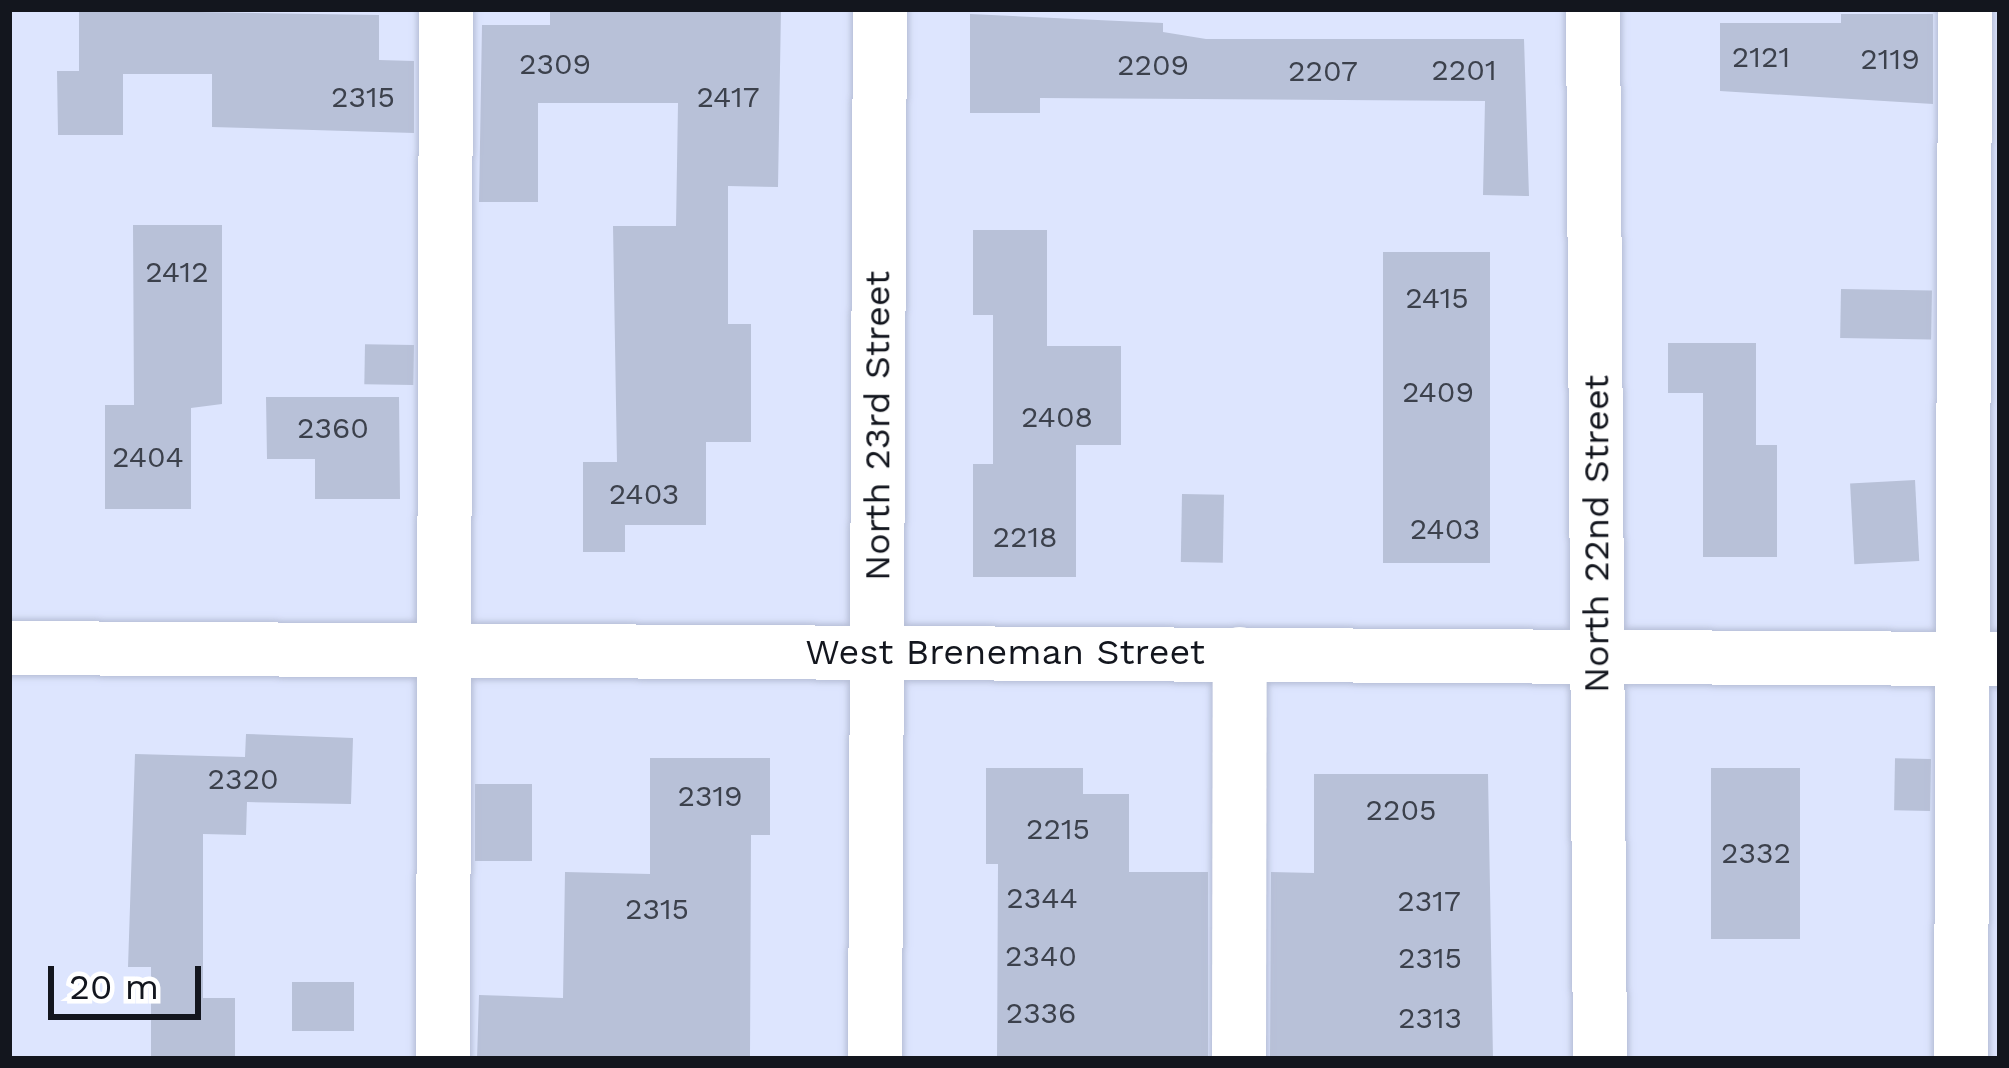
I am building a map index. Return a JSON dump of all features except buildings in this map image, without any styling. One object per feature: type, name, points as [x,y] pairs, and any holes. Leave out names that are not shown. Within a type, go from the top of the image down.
[{"type":"street","points":[[443,1059],[446,9]]},
{"type":"street","name":"North 23rd Street","points":[[875,1059],[880,9]]},
{"type":"street","name":"North 22nd Street","points":[[1593,9],[1600,1059]]},
{"type":"street","points":[[1961,1059],[1981,659],[1965,9]]},
{"type":"street","name":"West Breneman Street","points":[[9,648],[1981,659]]},
{"type":"street","points":[[1239,1059],[1240,654]]}]
